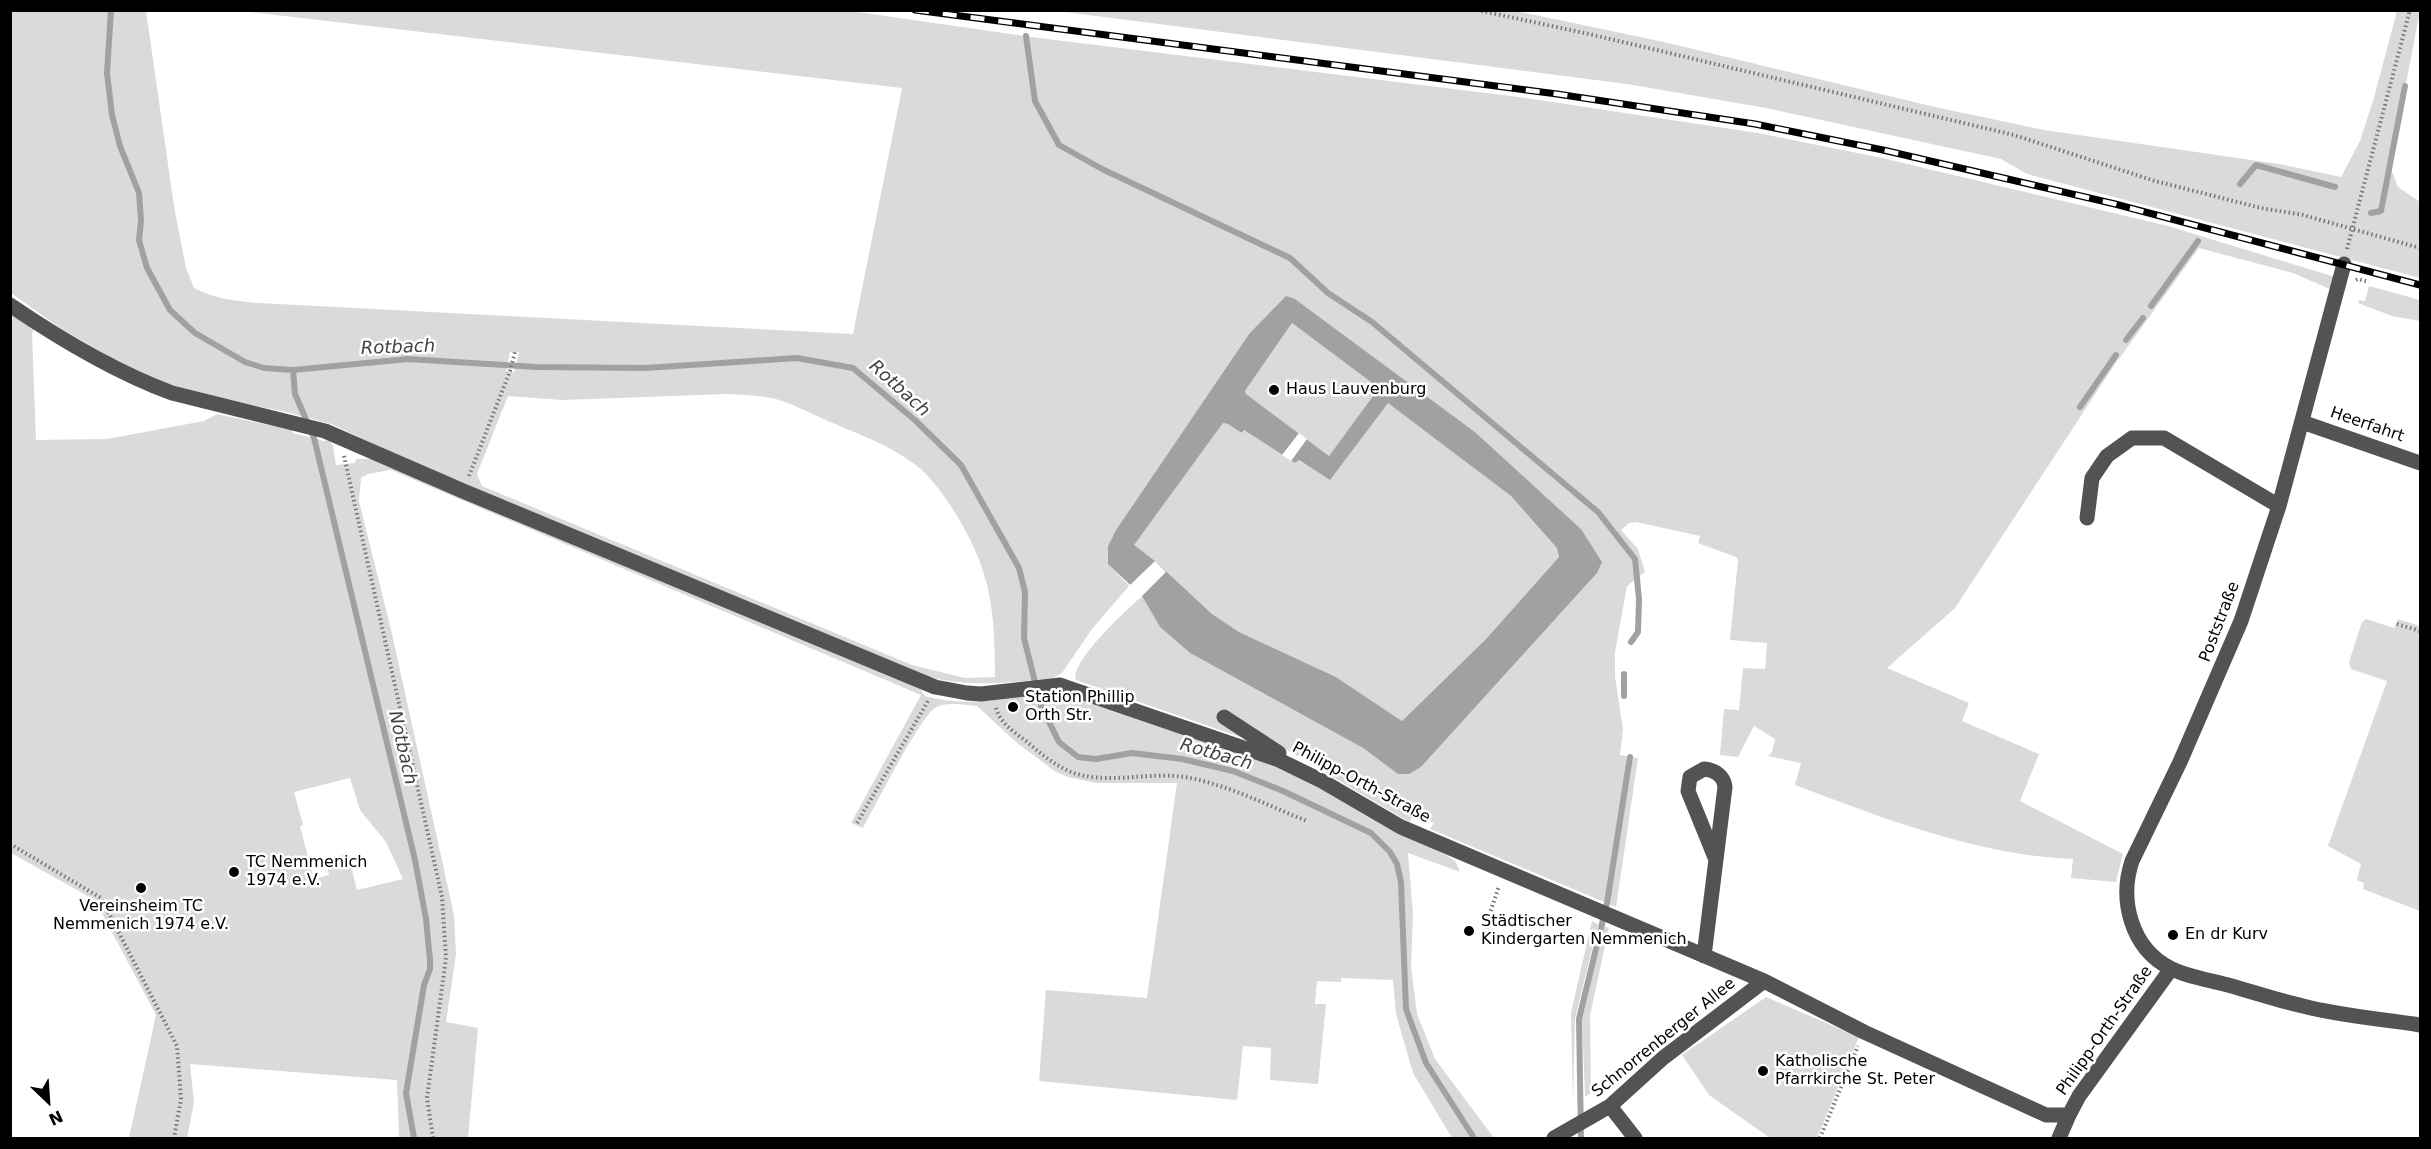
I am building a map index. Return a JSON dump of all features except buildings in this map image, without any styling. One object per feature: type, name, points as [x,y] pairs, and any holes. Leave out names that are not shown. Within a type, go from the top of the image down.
[{"type":"street","name":"Poststraße","points":[[2171,969],[2152,955],[2136,934],[2127,904],[2128,875],[2132,861],[2229,653],[2279,506],[2344,264]]},
{"type":"street","points":[[10,305],[93,355],[147,384],[172,393],[319,429],[343,439]]},
{"type":"street","name":"Heerfahrt","points":[[2302,422],[2421,463]]},
{"type":"street","points":[[2087,518],[2092,478],[2107,456],[2132,438],[2164,438],[2279,506]]},
{"type":"street","name":"Philipp-Orth-Straße","points":[[343,439],[935,687],[967,693],[1050,685],[1064,686],[1279,759],[1401,827],[1764,981],[1864,1032],[2046,1115],[2069,1115],[2079,1096],[2171,969],[2304,1007],[2421,1025]]},
{"type":"street","points":[[1224,717],[1322,781]]},
{"type":"street","points":[[1704,956],[1716,860],[1725,784],[1718,773],[1704,769],[1690,777],[1688,791],[1716,860]]},
{"type":"street","name":"Schnorrenberger Allee","points":[[1554,1138],[1610,1106],[1663,1058],[1764,981]]},
{"type":"street","points":[[1610,1106],[1635,1138]]},
{"type":"street","points":[[2059,1138],[2069,1115]]},
{"type":"path","points":[[1477,10],[1589,34],[2014,135],[2156,181],[2261,208],[2303,215],[2421,248]]},
{"type":"path","points":[[2344,264],[2410,10]]},
{"type":"path","points":[[463,491],[510,371],[515,352]]},
{"type":"path","points":[[343,439],[344,465],[442,897],[446,958],[427,1089],[433,1138]]},
{"type":"path","points":[[2397,624],[2421,631]]},
{"type":"path","points":[[857,823],[935,687]]},
{"type":"path","points":[[995,692],[997,713],[1006,725],[1049,760],[1072,772],[1098,778],[1156,775],[1189,777],[1217,785],[1307,821]]},
{"type":"path","points":[[10,844],[101,898],[177,1046],[181,1099],[174,1138]]},
{"type":"path","points":[[1485,928],[1499,886]]},
{"type":"path","points":[[1820,1138],[1864,1032]]},
{"type":"shaded area","points":[[233,10],[851,11],[1031,37],[1519,97],[1758,133],[1882,158],[2168,226],[2335,277],[2330,289],[2293,273],[2199,248],[2113,367],[1955,608],[1887,668],[1969,703],[1962,721],[2039,754],[2020,801],[2123,854],[2116,882],[2071,878],[2073,859],[2003,851],[1968,843],[1897,822],[1795,785],[1801,763],[1768,756],[1772,752],[1775,739],[1754,726],[1738,757],[1720,755],[1724,709],[1739,710],[1743,668],[1765,669],[1767,643],[1730,640],[1738,560],[1736,557],[1698,543],[1700,536],[1636,522],[1629,523],[1621,530],[1638,549],[1645,572],[1627,586],[1615,652],[1615,677],[1623,729],[1620,755],[1638,758],[1616,907],[1430,829],[1434,823],[1416,814],[1409,822],[1267,738],[1239,734],[1240,737],[1076,680],[1076,672],[1090,649],[1142,596],[1160,627],[1190,653],[1363,748],[1398,774],[1421,767],[1597,573],[1581,529],[1475,432],[1295,299],[1249,334],[1116,530],[1108,546],[1108,563],[1129,586],[1092,629],[1062,673],[1053,678],[977,683],[930,677],[435,472],[331,424],[282,411],[204,396],[139,374],[60,328],[11,293],[10,11],[146,11],[174,206],[186,268],[194,288],[202,292],[217,297],[259,303],[853,334],[902,88]],"holes":[[[510,352],[519,352],[514,372],[506,371]],[[726,394],[764,397],[791,404],[885,446],[925,473],[954,511],[976,552],[983,572],[992,610],[995,677],[965,678],[912,665],[482,486],[477,474],[508,396],[563,400]]]},
{"type":"shaded area","points":[[1057,11],[1516,11],[1664,42],[1935,107],[2044,130],[2279,164],[2341,177],[2360,141],[2397,11],[2420,11],[2390,166],[2398,187],[2420,202],[2420,278],[2027,174],[2001,159],[1766,108],[1627,84]]},
{"type":"shaded area","points":[[2369,286],[2420,300],[2420,321],[2392,316],[2358,303],[2359,300],[2365,301]]},
{"type":"shaded area","points":[[1286,296],[1295,299],[1475,432],[1581,529],[1602,562],[1597,573],[1421,767],[1409,774],[1398,774],[1363,748],[1190,653],[1160,627],[1142,596],[1108,564],[1108,546],[1116,530],[1249,334]],"holes":[[[1292,323],[1379,388],[1329,456],[1245,391]],[[1388,403],[1511,496],[1557,548],[1559,557],[1486,639],[1402,721],[1336,677],[1239,632],[1212,614],[1155,561],[1134,545],[1223,423],[1242,433],[1244,430],[1295,463],[1299,460],[1330,480]]]},
{"type":"shaded area","points":[[10,312],[34,329],[32,333],[36,440],[107,439],[204,421],[217,414],[291,430],[293,433],[324,441],[329,440],[333,446],[336,465],[355,463],[356,459],[375,459],[920,689],[925,696],[971,702],[1050,693],[1071,695],[1246,754],[1297,775],[1448,856],[1456,862],[1460,872],[1408,853],[1413,914],[1411,967],[1417,1014],[1435,1059],[1494,1138],[1452,1138],[1413,1073],[1396,1014],[1393,980],[1341,978],[1341,982],[1317,981],[1315,1004],[1326,1004],[1318,1084],[1270,1080],[1271,1048],[1243,1046],[1237,1100],[1039,1081],[1046,990],[1147,998],[1177,783],[1096,783],[1068,777],[1056,772],[1016,742],[977,706],[944,705],[935,708],[919,728],[863,828],[851,823],[921,695],[391,470],[368,474],[361,478],[359,501],[392,634],[454,915],[456,954],[446,1022],[478,1028],[468,1138],[399,1138],[397,1080],[190,1064],[194,1102],[187,1138],[129,1138],[156,1015],[95,900],[11,853]],"holes":[[[350,778],[360,810],[386,842],[403,879],[357,890],[348,854],[325,859],[329,875],[318,878],[319,883],[315,884],[294,792]]]},
{"type":"shaded area","points":[[1292,323],[1380,388],[1329,456],[1245,391]]},
{"type":"shaded area","points":[[1388,402],[1511,496],[1558,548],[1559,557],[1486,639],[1402,721],[1336,677],[1239,632],[1212,614],[1155,561],[1133,545],[1223,423],[1243,433],[1244,430],[1295,463],[1298,460],[1330,479]]},
{"type":"shaded area","points":[[2366,619],[2394,628],[2398,619],[2420,626],[2420,911],[2363,889],[2364,883],[2357,880],[2361,864],[2328,846],[2387,681],[2351,669],[2349,662],[2362,622]]},
{"type":"shaded area","points":[[1592,921],[1598,924],[1575,1019],[1573,1104],[1571,1013]]},
{"type":"shaded area","points":[[1604,926],[1609,928],[1590,1015],[1591,1093],[1585,1097],[1582,1019]]},
{"type":"shaded area","points":[[1766,997],[1859,1037],[1817,1138],[1770,1138],[1709,1095],[1682,1055]]},
{"type":"pier","points":[[1299,433],[1307,439],[1291,461],[1282,455]]},
{"type":"pier","points":[[1155,561],[1166,572],[1142,596],[1129,586]]},
{"type":"waterway","name":"Rotbach","points":[[111,10],[107,73],[112,115],[120,146],[139,193],[141,221],[139,240],[147,268],[170,310],[195,333],[245,362],[264,368],[293,370],[408,359],[536,367],[645,368],[797,358],[853,368],[916,421],[961,465],[1019,568],[1025,592],[1024,638],[1041,706],[1059,742],[1078,757],[1096,759],[1132,753],[1182,759],[1233,771],[1283,791],[1371,833],[1390,852],[1397,864],[1401,882],[1406,1009],[1426,1063],[1474,1138]]},
{"type":"waterway","points":[[1026,36],[1035,101],[1059,145],[1102,169],[1290,258],[1328,293],[1372,322],[1598,512],[1635,559],[1639,599],[1638,632],[1631,642]]},
{"type":"waterway","points":[[2371,213],[2381,211],[2405,86]]},
{"type":"waterway","points":[[2240,184],[2256,165],[2335,187]]},
{"type":"waterway","points":[[2151,306],[2198,241]]},
{"type":"waterway","points":[[2126,340],[2143,318]]},
{"type":"waterway","points":[[2080,407],[2116,355]]},
{"type":"waterway","name":"Notbach","points":[[293,370],[295,394],[314,438],[415,860],[426,919],[430,969],[424,985],[406,1093],[414,1138]]},
{"type":"waterway","points":[[1624,674],[1624,696]]},
{"type":"waterway","points":[[1581,1138],[1579,1019],[1607,903],[1630,757]]},
{"type":"railway","points":[[915,10],[1557,94],[1755,124],[1883,150],[2115,204],[2420,285]]},
{"type":"place","name":"Haus Lauvenburg","points":[[1274,390]]},
{"type":"place","name":"Station Phillip Orth Str.","points":[[1013,707]]},
{"type":"place","name":"TC Nemmenich 1974 e.V.","points":[[234,872]]},
{"type":"place","name":"Vereinsheim TC Nemmenich 1974 e.V.","points":[[141,888]]},
{"type":"place","name":"Städtischer Kindergarten Nemmenich","points":[[1469,931]]},
{"type":"place","name":"En dr Kurv","points":[[2173,935]]},
{"type":"place","name":"Katholische Pfarrkirche St. Peter","points":[[1763,1071]]}]
